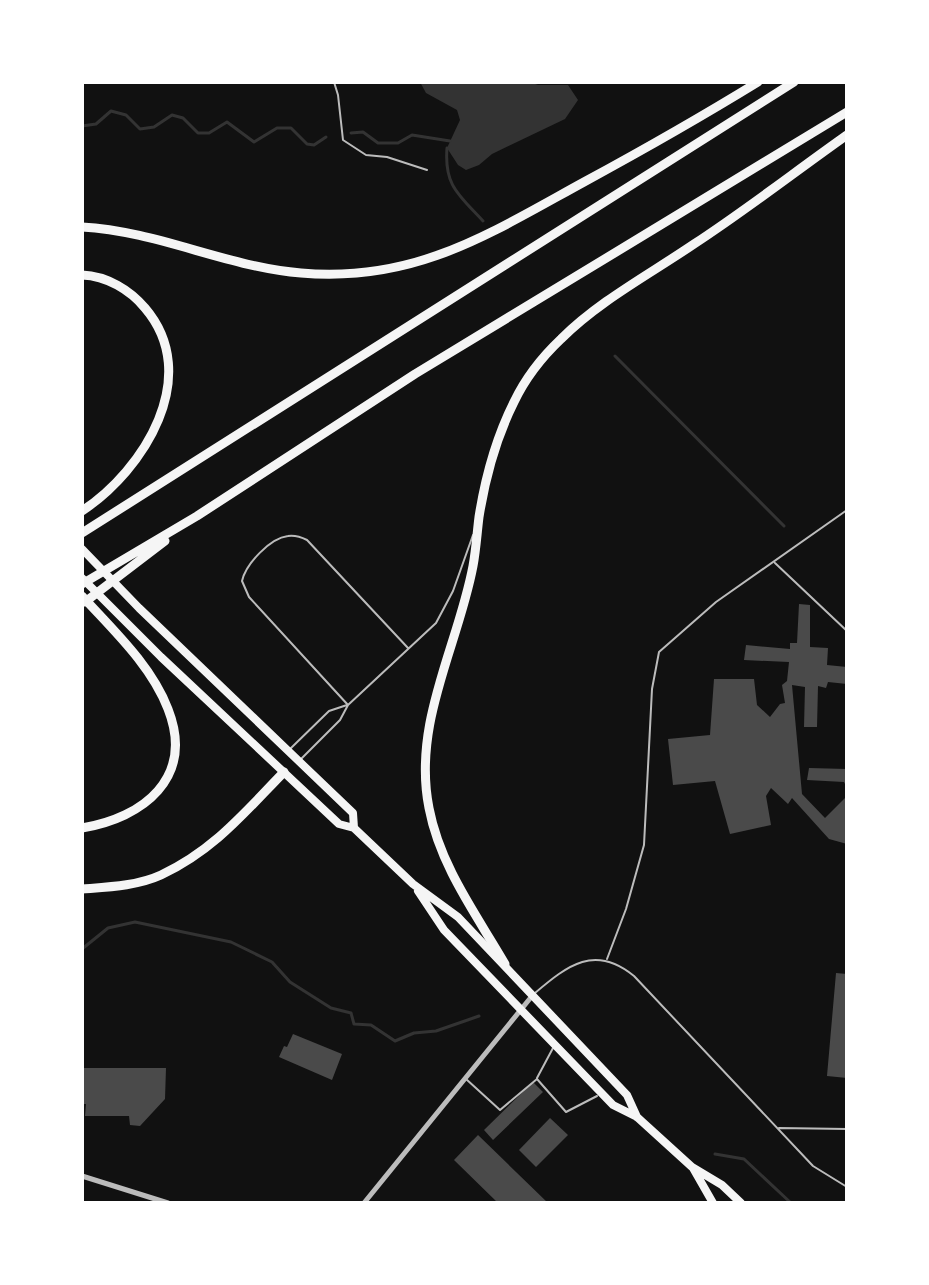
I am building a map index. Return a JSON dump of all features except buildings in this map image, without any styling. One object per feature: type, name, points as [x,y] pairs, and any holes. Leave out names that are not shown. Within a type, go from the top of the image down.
[{"type":"highway","points":[[82,227],[140,235],[249,264],[297,273],[338,276],[377,272],[425,261],[478,241],[758,82]]},
{"type":"highway","points":[[82,533],[794,82]]},
{"type":"highway","points":[[82,581],[197,516],[415,374],[847,112]]},
{"type":"highway","points":[[505,964],[452,875],[438,844],[428,805],[426,763],[429,726],[473,566],[479,515],[498,439],[514,400],[534,370],[562,338],[607,303],[708,236],[847,135]]},
{"type":"highway","points":[[82,275],[114,283],[135,296],[155,320],[168,349],[170,381],[161,413],[145,446],[124,476],[98,501],[82,511]]},
{"type":"highway","points":[[82,604],[197,516]]},
{"type":"highway","points":[[82,596],[144,667],[169,711],[174,738],[173,761],[165,784],[150,800],[132,813],[107,824],[82,828]]},
{"type":"highway","points":[[82,889],[122,885],[159,876],[213,845],[284,772]]},
{"type":"main road","points":[[82,549],[139,608],[353,813],[354,828]]},
{"type":"main road","points":[[82,581],[339,824],[354,828],[413,884],[458,917],[627,1095],[637,1117]]},
{"type":"main road","points":[[413,884],[444,930],[613,1105],[637,1117],[692,1167],[722,1185],[741,1203]]},
{"type":"main road","points":[[692,1167],[713,1203]]},
{"type":"street","points":[[364,1203],[533,995]]},
{"type":"street","points":[[82,1176],[168,1203]]},
{"type":"lane","points":[[334,82],[343,140],[366,155],[387,157],[427,170]]},
{"type":"lane","points":[[607,959],[626,909],[644,845],[652,689],[659,652],[716,602],[847,510]]},
{"type":"lane","points":[[284,772],[340,720],[348,705],[436,623],[453,591],[479,515]]},
{"type":"lane","points":[[348,705],[249,597],[242,581],[247,567],[277,539],[298,536],[315,547],[408,648]]},
{"type":"lane","points":[[773,562],[847,631]]},
{"type":"lane","points":[[275,764],[329,711],[348,705]]},
{"type":"lane","points":[[533,995],[579,962],[607,959],[620,965],[634,976],[813,1166],[847,1187]]},
{"type":"lane","points":[[465,1078],[500,1110],[537,1079],[555,1044]]},
{"type":"lane","points":[[537,1079],[566,1112],[602,1093]]},
{"type":"lane","points":[[778,1128],[847,1129]]},
{"type":"shaded area","points":[[420,82],[568,85],[578,100],[565,119],[466,170],[458,165],[447,148],[460,120],[457,110],[426,93]]},
{"type":"waterway","points":[[82,126],[96,124],[111,111],[126,115],[140,129],[154,127],[172,115],[183,118],[198,133],[209,133],[227,122],[254,142],[277,128],[291,128],[307,144],[314,145],[326,137]]},
{"type":"waterway","points":[[351,133],[363,132],[378,143],[398,143],[412,135],[450,141]]},
{"type":"waterway","points":[[447,148],[451,181],[483,221]]},
{"type":"waterway","points":[[615,356],[784,526]]},
{"type":"waterway","points":[[82,949],[108,928],[135,922],[231,942],[272,962],[290,982],[331,1008],[351,1013],[354,1024],[371,1025],[395,1041],[479,1016]]},
{"type":"waterway","points":[[715,1154],[744,1159],[791,1203]]}]
